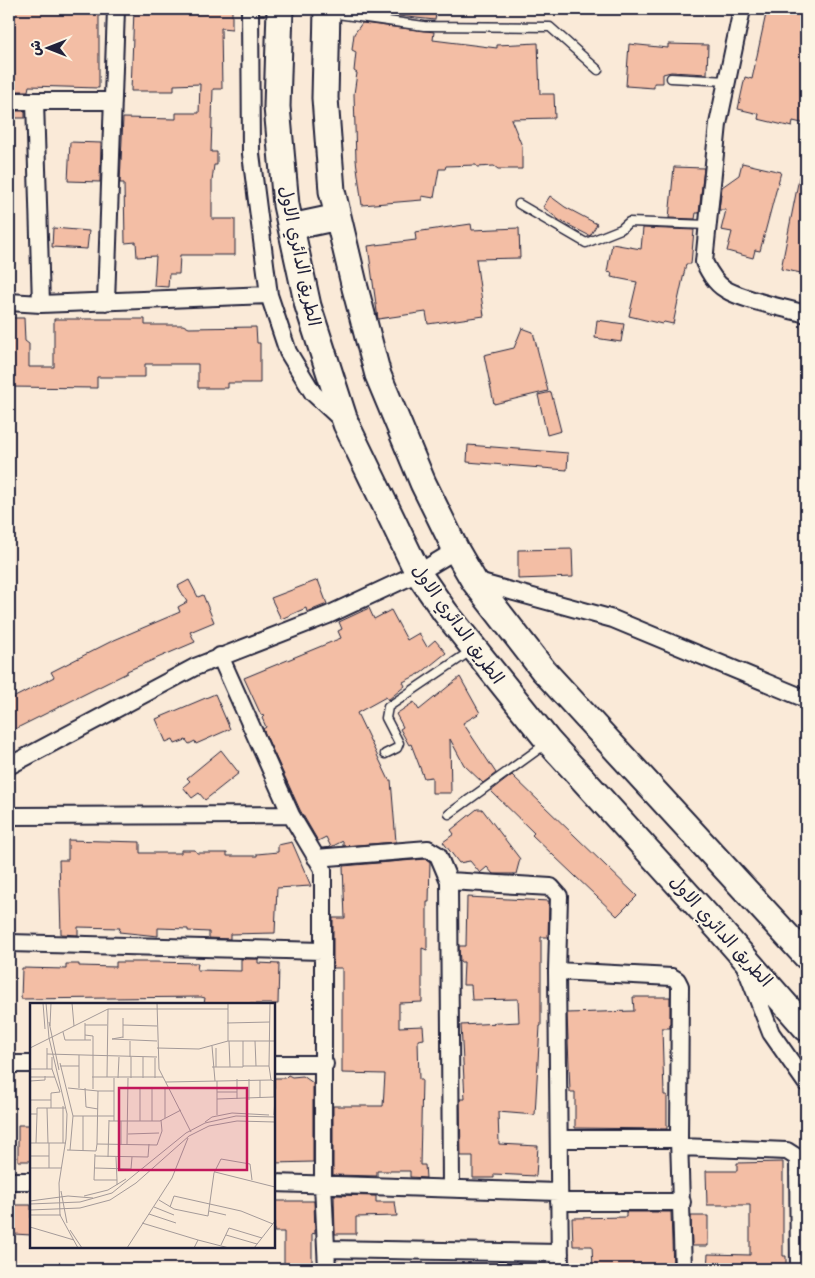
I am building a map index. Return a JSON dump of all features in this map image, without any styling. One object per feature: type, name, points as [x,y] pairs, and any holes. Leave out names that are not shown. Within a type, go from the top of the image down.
[{"type":"main road","name":"الطريق الدائري الاول","points":[[280,9],[277,107],[286,205],[308,306],[346,424],[418,573],[474,649],[549,742],[739,950],[806,1028]]},
{"type":"main road","points":[[327,11],[325,98],[332,191],[338,217],[378,375],[423,483],[456,550],[474,581],[543,670],[806,956]]},
{"type":"main road","points":[[291,227],[338,217]]},
{"type":"street","points":[[106,302],[111,101],[116,9]]},
{"type":"street","points":[[250,9],[251,154],[269,296],[288,352],[314,394],[346,424]]},
{"type":"street","points":[[742,9],[718,124],[704,262],[711,276],[725,289],[766,304],[806,314]]},
{"type":"street","points":[[9,101],[111,101]]},
{"type":"street","points":[[35,101],[41,304]]},
{"type":"street","points":[[9,302],[41,304],[269,296]]},
{"type":"street","points":[[9,766],[220,656],[328,615],[418,573],[456,550]]},
{"type":"street","points":[[474,581],[613,619],[806,699]]},
{"type":"street","points":[[220,656],[291,815],[323,869],[322,950],[326,1269]]},
{"type":"street","points":[[9,816],[291,815]]},
{"type":"street","points":[[316,858],[428,849],[438,856],[449,881],[451,1188]]},
{"type":"street","points":[[326,1249],[560,1261],[557,971],[560,896],[551,887],[449,881]]},
{"type":"street","points":[[9,943],[322,950]]},
{"type":"street","points":[[739,950],[771,1032],[806,1083]]},
{"type":"street","points":[[557,971],[672,977],[677,980],[680,986],[679,1143],[683,1269]]},
{"type":"street","points":[[9,1064],[30,1064]]},
{"type":"street","points":[[275,1064],[324,1064]]},
{"type":"street","points":[[559,1139],[679,1143],[787,1151],[798,1158],[799,1269]]},
{"type":"street","points":[[9,1181],[30,1181]]},
{"type":"street","points":[[275,1183],[451,1188],[559,1197],[682,1202]]},
{"type":"lane","points":[[327,11],[424,26],[550,27],[598,70]]},
{"type":"lane","points":[[671,78],[727,81]]},
{"type":"lane","points":[[519,204],[586,243],[621,229],[629,222],[708,225]]},
{"type":"lane","points":[[385,754],[397,748],[399,743],[386,718],[388,707],[474,649]]},
{"type":"lane","points":[[449,814],[549,742]]},
{"type":"building","points":[[9,9],[99,9],[99,88],[29,86],[28,91],[9,91]]},
{"type":"building","points":[[134,9],[232,9],[232,29],[221,28],[222,89],[213,89],[211,152],[217,152],[217,165],[214,165],[212,181],[212,219],[235,219],[235,255],[180,255],[179,274],[169,274],[168,287],[154,286],[156,256],[137,257],[136,242],[125,243],[124,183],[120,183],[123,118],[176,119],[176,113],[199,113],[200,84],[174,85],[174,91],[131,91]]},
{"type":"building","points":[[374,9],[437,9],[435,20],[371,13]]},
{"type":"building","points":[[767,9],[806,9],[806,124],[793,121],[792,127],[758,119],[759,114],[738,109],[745,77],[752,79]]},
{"type":"building","points":[[362,23],[434,32],[433,40],[497,48],[497,45],[538,43],[540,94],[554,94],[555,118],[511,119],[522,146],[522,169],[498,169],[494,166],[477,167],[476,165],[446,166],[445,169],[439,169],[434,198],[422,196],[422,200],[362,205],[356,160],[354,94],[357,73],[354,71],[356,52],[352,50],[354,34]]},
{"type":"building","points":[[629,44],[668,48],[668,44],[708,45],[707,74],[671,72],[663,74],[663,83],[654,83],[654,88],[626,86]]},
{"type":"building","points":[[9,111],[25,111],[25,118],[9,118]]},
{"type":"building","points":[[70,142],[101,143],[100,182],[68,181]]},
{"type":"building","points":[[742,163],[781,172],[760,251],[755,250],[753,258],[727,251],[732,232],[721,230],[726,210],[719,210],[722,187],[739,175]]},
{"type":"building","points":[[674,167],[704,168],[699,213],[696,213],[695,219],[669,218]]},
{"type":"building","points":[[800,173],[806,174],[806,274],[781,269]]},
{"type":"building","points":[[550,196],[565,207],[597,224],[590,236],[559,220],[543,207]]},
{"type":"building","points":[[471,224],[472,230],[519,228],[520,258],[476,259],[484,316],[428,324],[426,312],[378,319],[368,246],[416,240],[415,232]]},
{"type":"building","points":[[53,228],[89,231],[87,249],[52,247]]},
{"type":"building","points":[[643,228],[694,230],[691,264],[686,264],[673,324],[664,322],[662,324],[629,316],[637,282],[611,277],[612,273],[607,272],[612,244],[641,249]]},
{"type":"building","points":[[9,318],[24,318],[25,341],[29,344],[29,367],[54,367],[54,319],[145,319],[145,325],[183,325],[189,328],[256,327],[257,343],[260,343],[260,383],[228,383],[228,388],[198,388],[198,364],[145,364],[145,377],[97,377],[97,388],[9,387]]},
{"type":"building","points":[[597,320],[624,324],[621,342],[595,338]]},
{"type":"building","points":[[522,328],[533,332],[548,391],[494,404],[484,355],[514,348]]},
{"type":"building","points":[[551,392],[561,431],[547,435],[538,395]]},
{"type":"building","points":[[468,445],[568,453],[567,470],[467,462]]},
{"type":"building","points":[[572,549],[573,577],[518,579],[518,550]]},
{"type":"building","points":[[189,580],[198,597],[203,595],[214,622],[190,632],[195,642],[127,671],[127,673],[9,732],[9,700],[54,677],[51,672],[112,641],[180,612],[178,607],[187,602],[178,586]]},
{"type":"building","points":[[318,580],[327,604],[307,612],[306,608],[281,619],[271,598]]},
{"type":"building","points":[[369,608],[374,619],[391,610],[407,640],[419,633],[427,647],[435,640],[446,653],[421,673],[403,682],[405,686],[388,700],[386,697],[357,713],[389,780],[391,780],[396,842],[343,846],[343,841],[331,847],[326,837],[318,841],[300,810],[263,729],[266,727],[262,718],[264,716],[261,715],[244,678],[341,638],[338,631],[342,629],[339,622]]},
{"type":"building","points":[[460,677],[480,713],[463,723],[496,773],[483,783],[464,765],[450,739],[451,793],[432,793],[432,777],[424,778],[411,744],[409,745],[400,729],[403,727],[396,714],[414,702],[419,710]]},
{"type":"building","points":[[215,694],[230,729],[196,744],[195,741],[189,744],[186,740],[175,744],[173,739],[166,742],[156,719]]},
{"type":"building","points":[[221,750],[239,773],[205,800],[199,793],[192,798],[183,787],[190,781],[187,778]]},
{"type":"building","points":[[512,775],[637,896],[617,916],[532,835],[534,833],[491,791]]},
{"type":"building","points":[[477,809],[482,809],[520,859],[516,874],[493,874],[487,867],[480,873],[470,861],[459,863],[443,842],[454,834],[451,830]]},
{"type":"building","points":[[68,840],[140,842],[140,853],[181,853],[181,850],[195,850],[197,853],[227,853],[227,856],[257,856],[257,854],[278,852],[278,845],[292,842],[311,886],[277,888],[275,933],[230,934],[230,939],[209,938],[209,932],[188,931],[188,929],[158,928],[158,936],[119,932],[120,928],[78,927],[78,935],[61,934],[59,860],[68,860]]},
{"type":"building","points":[[426,859],[430,862],[429,902],[427,902],[427,950],[422,948],[422,1002],[399,1003],[399,1027],[423,1026],[424,1039],[418,1040],[419,1080],[422,1080],[420,1165],[425,1165],[426,1178],[410,1177],[410,1171],[377,1171],[377,1176],[333,1175],[333,1106],[383,1106],[385,1074],[342,1073],[342,968],[333,968],[333,918],[345,918],[343,866]]},
{"type":"building","points":[[467,897],[549,901],[548,937],[541,937],[541,1026],[535,1115],[498,1112],[499,1144],[538,1146],[536,1176],[494,1174],[494,1178],[473,1178],[473,1156],[461,1156],[460,1099],[465,1099],[461,1025],[519,1022],[518,999],[472,1000],[471,985],[463,985],[464,962],[460,962],[459,946],[466,946]]},
{"type":"building","points":[[241,959],[258,959],[258,963],[279,964],[278,1004],[204,1003],[205,998],[201,997],[21,999],[22,968],[66,969],[66,964],[116,967],[116,962],[155,962],[198,963],[197,970],[241,971]]},
{"type":"building","points":[[633,997],[670,997],[670,1028],[662,1028],[664,1095],[667,1095],[667,1129],[575,1128],[575,1092],[570,1092],[567,1013],[634,1011]]},
{"type":"building","points":[[288,1075],[292,1077],[303,1076],[313,1083],[313,1162],[275,1163],[275,1078],[285,1078]]},
{"type":"building","points":[[18,1125],[30,1125],[30,1161],[18,1161]]},
{"type":"building","points":[[783,1162],[783,1256],[786,1256],[786,1269],[707,1269],[708,1254],[750,1255],[750,1205],[707,1205],[706,1171],[737,1171],[737,1163]]},
{"type":"building","points":[[334,1195],[376,1196],[376,1202],[395,1202],[397,1216],[356,1217],[356,1234],[335,1234]]},
{"type":"building","points":[[275,1201],[314,1201],[315,1234],[312,1233],[312,1269],[284,1269],[284,1232],[275,1232]]},
{"type":"building","points":[[14,1205],[30,1205],[30,1235],[14,1234]]},
{"type":"building","points":[[626,1212],[671,1212],[673,1269],[593,1269],[592,1246],[573,1246],[572,1218],[626,1217]]},
{"type":"building","points":[[691,1216],[708,1216],[708,1246],[692,1246]]}]
